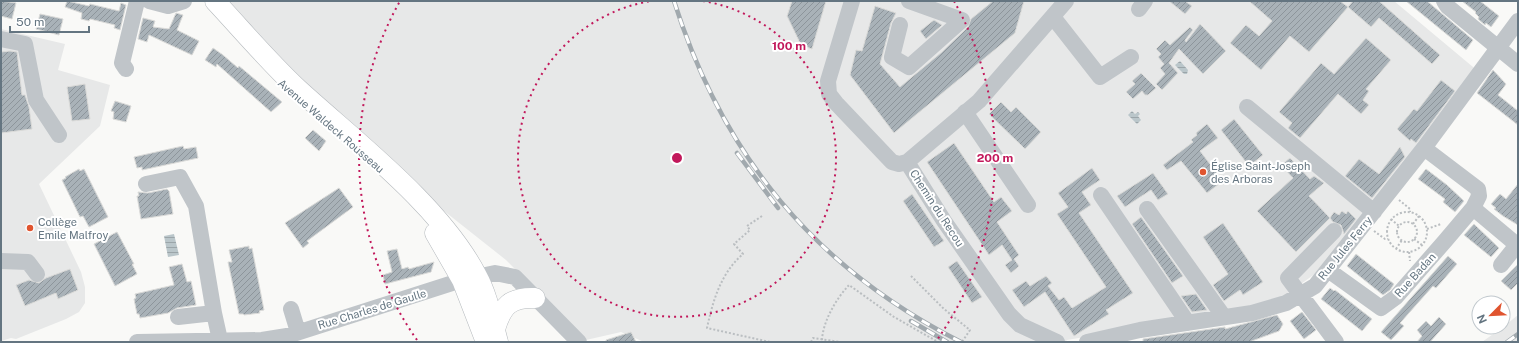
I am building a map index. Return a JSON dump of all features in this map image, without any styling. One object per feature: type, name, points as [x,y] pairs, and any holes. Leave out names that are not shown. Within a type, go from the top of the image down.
[{"type":"main road","name":"Avenue Waldeck Rousseau","points":[[202,1],[276,78],[345,135],[383,170],[470,278]]},
{"type":"main road","name":"Avenue Waldeck Rousseau","points":[[215,1],[296,87],[427,207],[464,255],[470,278]]},
{"type":"main road","points":[[470,278],[493,338]]},
{"type":"main road","points":[[493,338],[500,312],[507,305],[522,297],[535,298]]},
{"type":"street","points":[[126,69],[122,63],[137,1]]},
{"type":"street","points":[[149,1],[168,6],[184,1]]},
{"type":"street","points":[[852,1],[828,81],[829,94],[892,162],[899,164],[907,162]]},
{"type":"street","points":[[900,25],[892,57],[909,67],[962,20],[908,1]]},
{"type":"street","name":"Chemin du Recou","points":[[1056,342],[1020,325],[1008,314],[944,221],[907,162],[979,100],[1066,1]]},
{"type":"street","points":[[1444,1],[1447,6],[1518,64]]},
{"type":"street","points":[[1053,17],[1100,77],[1131,57]]},
{"type":"street","name":"Rue Jules Ferry","points":[[1087,342],[1140,330],[1265,309],[1286,303],[1315,286],[1424,148],[1518,21]]},
{"type":"street","points":[[1,38],[24,44],[36,100],[59,135]]},
{"type":"street","points":[[1246,106],[1370,218]]},
{"type":"street","points":[[965,112],[1028,205]]},
{"type":"street","name":"Rue Badan","points":[[1328,270],[1381,308],[1396,297],[1473,208],[1479,196],[1478,189],[1424,148]]},
{"type":"street","points":[[146,184],[180,176],[196,206],[220,340]]},
{"type":"street","points":[[1101,195],[1188,323]]},
{"type":"street","points":[[1473,208],[1518,244],[1501,265]]},
{"type":"street","points":[[1147,210],[1224,317]]},
{"type":"street","points":[[1334,231],[1288,278],[1336,342]]},
{"type":"street","points":[[1,260],[28,262],[37,274]]},
{"type":"street","name":"Rue Charles de Gaulle","points":[[137,342],[220,340],[262,341],[298,332],[470,278],[495,273],[515,277],[579,342]]},
{"type":"street","points":[[291,309],[298,332]]},
{"type":"street","points":[[178,317],[214,313]]},
{"type":"path","points":[[1406,212],[1419,216],[1427,229],[1427,235],[1422,245],[1418,249],[1407,252],[1396,249],[1388,238],[1387,230],[1391,219],[1400,213],[1406,212]]},
{"type":"path","points":[[762,216],[747,226],[750,230],[734,244],[743,254],[728,270],[716,292],[707,328],[770,342]]},
{"type":"path","points":[[1413,224],[1419,216]]},
{"type":"path","points":[[1370,218],[1385,239],[1388,238]]},
{"type":"path","points":[[1391,219],[1399,226]]},
{"type":"path","points":[[1405,222],[1413,224],[1417,232],[1414,239],[1408,242],[1402,240],[1397,234],[1399,226],[1405,222]]},
{"type":"path","points":[[1414,239],[1422,245]]},
{"type":"path","points":[[1396,249],[1402,240]]},
{"type":"path","points":[[911,276],[944,309],[970,330],[962,342]]},
{"type":"path","points":[[822,340],[824,327],[828,318],[838,299],[849,285],[894,317],[938,342]]},
{"type":"path","points":[[811,342],[812,338],[840,342]]},
{"type":"shaded area","points":[[217,1],[1394,1],[1479,72],[1319,271],[1280,299],[1226,313],[1067,340],[1065,342],[644,342],[621,332],[586,340],[506,260],[434,203]]},
{"type":"shaded area","name":"Collège Emile Malfroy","points":[[1,29],[65,44],[58,70],[110,85],[100,126],[39,184],[81,272],[85,287],[85,303],[79,312],[66,319],[16,339],[11,338],[1,341]]},
{"type":"shaded area","points":[[1180,61],[1188,70],[1187,74],[1184,74],[1175,65]]},
{"type":"shaded area","points":[[1132,111],[1135,114],[1138,112],[1140,114],[1138,116],[1141,120],[1137,124],[1128,115]]},
{"type":"shaded area","points":[[174,234],[179,255],[168,257],[164,236]]},
{"type":"shaded area","points":[[1518,315],[1518,342],[1482,342],[1492,335],[1511,335],[1511,321]]},
{"type":"building","points":[[1,1],[16,3],[12,19],[1,16]]},
{"type":"building","points":[[67,1],[89,6],[90,4],[119,11],[121,3],[126,5],[120,30],[114,28],[115,25],[90,19],[89,21],[81,19],[82,13],[65,7]]},
{"type":"building","points":[[792,1],[826,1],[812,49],[801,45],[787,16]]},
{"type":"building","points":[[993,1],[1024,1],[1015,33],[894,133],[850,75],[856,50],[862,51],[875,6],[896,13],[891,23],[880,64],[900,87],[942,52],[968,27],[971,19]]},
{"type":"building","points":[[1169,1],[1185,1],[1192,6],[1185,14]]},
{"type":"building","points":[[1249,1],[1340,1],[1348,7],[1309,52],[1290,36],[1261,70],[1230,43],[1246,25],[1259,36],[1272,21]]},
{"type":"building","points":[[1353,1],[1379,1],[1440,55],[1432,64],[1379,18],[1371,27],[1348,7]]},
{"type":"building","points":[[1406,1],[1427,1],[1473,40],[1466,50]]},
{"type":"building","points":[[1462,1],[1480,1],[1499,16],[1491,27],[1486,23],[1485,25],[1478,19],[1479,17],[1475,13],[1476,12]]},
{"type":"building","points":[[176,13],[183,15],[177,30],[199,41],[192,55],[149,35],[147,42],[138,39],[143,18],[155,21],[153,27],[169,29]]},
{"type":"building","points":[[40,14],[63,19],[59,35],[36,29]]},
{"type":"building","points":[[934,20],[942,25],[926,39],[920,31]]},
{"type":"building","points":[[1200,24],[1226,51],[1203,74],[1179,49],[1169,63],[1178,73],[1162,90],[1156,84],[1165,74],[1160,68],[1164,64],[1158,57],[1161,54],[1156,49],[1165,40],[1170,45],[1190,27],[1193,30],[1185,40],[1186,42]]},
{"type":"building","points":[[1366,38],[1391,60],[1366,89],[1369,91],[1363,100],[1369,105],[1361,114],[1338,94],[1300,138],[1288,128],[1292,123],[1279,112],[1321,63],[1334,74]]},
{"type":"building","points":[[213,48],[238,68],[239,66],[282,102],[271,112],[217,64],[216,67],[205,60]]},
{"type":"building","points":[[1,52],[17,52],[22,95],[25,95],[29,107],[32,129],[1,133]]},
{"type":"building","points":[[1493,70],[1506,84],[1498,95],[1518,111],[1518,125],[1477,93]]},
{"type":"building","points":[[1141,73],[1156,88],[1148,95],[1145,95],[1142,91],[1133,99],[1126,92],[1135,84],[1132,81]]},
{"type":"building","points":[[1441,80],[1455,91],[1416,143],[1411,139],[1410,141],[1397,129],[1414,109],[1417,111]]},
{"type":"building","points":[[85,84],[90,119],[72,121],[67,87]]},
{"type":"building","points":[[115,101],[131,106],[126,122],[113,119],[114,112],[111,111]]},
{"type":"building","points":[[1001,102],[1011,112],[1016,107],[1041,132],[1025,149],[989,114]]},
{"type":"building","points":[[1234,119],[1263,155],[1249,166],[1221,130]]},
{"type":"building","name":"Église Saint-Joseph des Arboras","points":[[1207,124],[1218,138],[1200,151],[1223,181],[1207,193],[1181,161],[1167,170],[1163,165],[1193,142],[1191,140],[1197,135],[1196,133]]},
{"type":"building","points":[[313,130],[326,141],[319,151],[305,138]]},
{"type":"building","points":[[954,143],[994,202],[1001,197],[1012,211],[997,222],[1019,255],[1014,259],[1019,266],[1011,273],[1005,265],[1012,260],[1002,245],[989,255],[927,162]]},
{"type":"building","points":[[183,146],[184,149],[196,147],[198,158],[142,170],[142,167],[137,168],[134,157]]},
{"type":"building","points":[[1400,147],[1405,157],[1372,198],[1345,176],[1359,159],[1379,174]]},
{"type":"building","points":[[1290,158],[1310,179],[1314,176],[1324,183],[1309,196],[1330,218],[1296,252],[1257,211],[1293,178],[1281,165]]},
{"type":"building","points":[[1092,168],[1100,180],[1082,192],[1091,205],[1079,213],[1133,293],[1106,310],[1109,314],[1074,336],[1045,292],[1024,307],[1012,290],[1026,281],[1030,286],[1046,276],[1052,283],[1048,286],[1059,300],[1064,297],[1072,308],[1106,287],[1057,214],[1068,207],[1058,193]]},
{"type":"building","points":[[79,169],[80,171],[84,169],[108,217],[89,227],[83,216],[80,217],[62,180]]},
{"type":"building","points":[[1426,169],[1447,185],[1464,201],[1455,212],[1443,202],[1445,199],[1418,179]]},
{"type":"building","points":[[1153,173],[1168,194],[1158,200],[1151,190],[1125,207],[1117,196]]},
{"type":"building","points":[[1518,184],[1518,225],[1494,209],[1496,208],[1491,204],[1500,194],[1506,199]]},
{"type":"building","points":[[339,188],[353,207],[307,241],[309,243],[303,248],[285,223]]},
{"type":"building","points":[[167,189],[169,191],[173,214],[141,219],[137,196],[139,196],[138,192],[148,193]]},
{"type":"building","points":[[912,194],[944,241],[934,247],[903,201]]},
{"type":"building","points":[[1342,211],[1346,214],[1348,211],[1356,219],[1344,234],[1341,225],[1333,222],[1330,218],[1334,212],[1339,215]]},
{"type":"building","points":[[1141,217],[1183,276],[1172,283],[1132,224]]},
{"type":"building","points":[[1223,223],[1263,282],[1243,295],[1240,290],[1224,301],[1213,285],[1228,274],[1203,237]]},
{"type":"building","points":[[1474,224],[1499,248],[1491,257],[1464,235]]},
{"type":"building","points":[[117,232],[134,264],[132,264],[137,274],[115,286],[94,244]]},
{"type":"building","points":[[249,246],[249,249],[252,248],[264,310],[259,311],[260,313],[244,315],[239,314],[228,262],[232,262],[229,250]]},
{"type":"building","points":[[397,249],[402,269],[408,267],[409,269],[434,262],[431,272],[385,284],[383,275],[392,272],[387,251]]},
{"type":"building","points":[[1356,254],[1394,284],[1390,290],[1383,295],[1347,266]]},
{"type":"building","points":[[1448,256],[1457,264],[1436,288],[1433,286],[1400,323],[1404,326],[1391,340],[1381,332]]},
{"type":"building","points":[[957,261],[982,297],[972,303],[948,267]]},
{"type":"building","points":[[182,264],[187,282],[191,281],[196,305],[177,308],[168,313],[140,318],[139,314],[137,314],[134,299],[136,298],[135,294],[174,285],[169,267]]},
{"type":"building","points":[[1518,264],[1518,283],[1511,290],[1501,281]]},
{"type":"building","points":[[70,269],[78,290],[58,299],[56,293],[25,306],[16,285],[29,280],[39,283],[46,278]]},
{"type":"building","points":[[1330,288],[1334,291],[1335,290],[1372,319],[1362,331],[1321,299]]},
{"type":"building","points":[[1196,294],[1207,310],[1192,312],[1181,296]]},
{"type":"building","points":[[1302,312],[1316,330],[1304,339],[1290,321]]},
{"type":"building","points":[[1277,315],[1283,324],[1279,331],[1249,342],[1143,342],[1143,339],[1225,327],[1225,329]]},
{"type":"building","points":[[1439,317],[1446,324],[1430,342],[1417,342],[1422,336],[1417,330],[1426,321],[1431,326]]},
{"type":"building","points":[[631,332],[636,342],[606,342],[606,340]]},
{"type":"railway","points":[[674,1],[694,57],[719,109],[748,157],[781,202],[819,242],[861,279],[909,312],[961,342]]},
{"type":"railway","points":[[737,153],[778,208]]},
{"type":"railway","points":[[911,321],[947,342]]},
{"type":"railway","points":[[1507,342],[1518,334]]},
{"type":"place","name":"Église Saint-Joseph des Arboras","points":[[1203,172]]},
{"type":"place","name":"Collège Emile Malfroy","points":[[30,228]]}]
